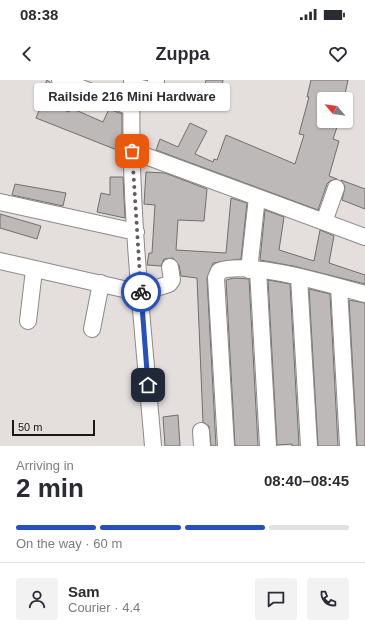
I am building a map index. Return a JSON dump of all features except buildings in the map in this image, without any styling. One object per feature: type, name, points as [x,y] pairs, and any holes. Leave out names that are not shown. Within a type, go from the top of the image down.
[{"type":"street","points":[[60,80],[130,107]]},
{"type":"street","points":[[153,446],[136,232],[130,107],[132,83],[154,91],[156,80]]},
{"type":"street","points":[[132,151],[365,237]]},
{"type":"street","points":[[324,222],[336,188]]},
{"type":"street","points":[[257,197],[253,270],[268,446]]},
{"type":"street","points":[[0,202],[136,232]]},
{"type":"street","points":[[0,261],[34,270],[101,283],[141,293],[169,284],[172,280],[170,267]]},
{"type":"street","points":[[28,321],[34,270]]},
{"type":"street","points":[[226,446],[216,278],[219,271],[253,270],[299,277],[365,294]]},
{"type":"street","points":[[299,277],[309,446]]},
{"type":"street","points":[[92,329],[101,283]]},
{"type":"street","points":[[339,287],[348,446]]},
{"type":"way so far","points":[[132,151],[141,292]]},
{"type":"place","name":"Railside 216 Mini Hardware","points":[[132,151]]},
{"type":"route","points":[[141,292],[148,385]]}]
